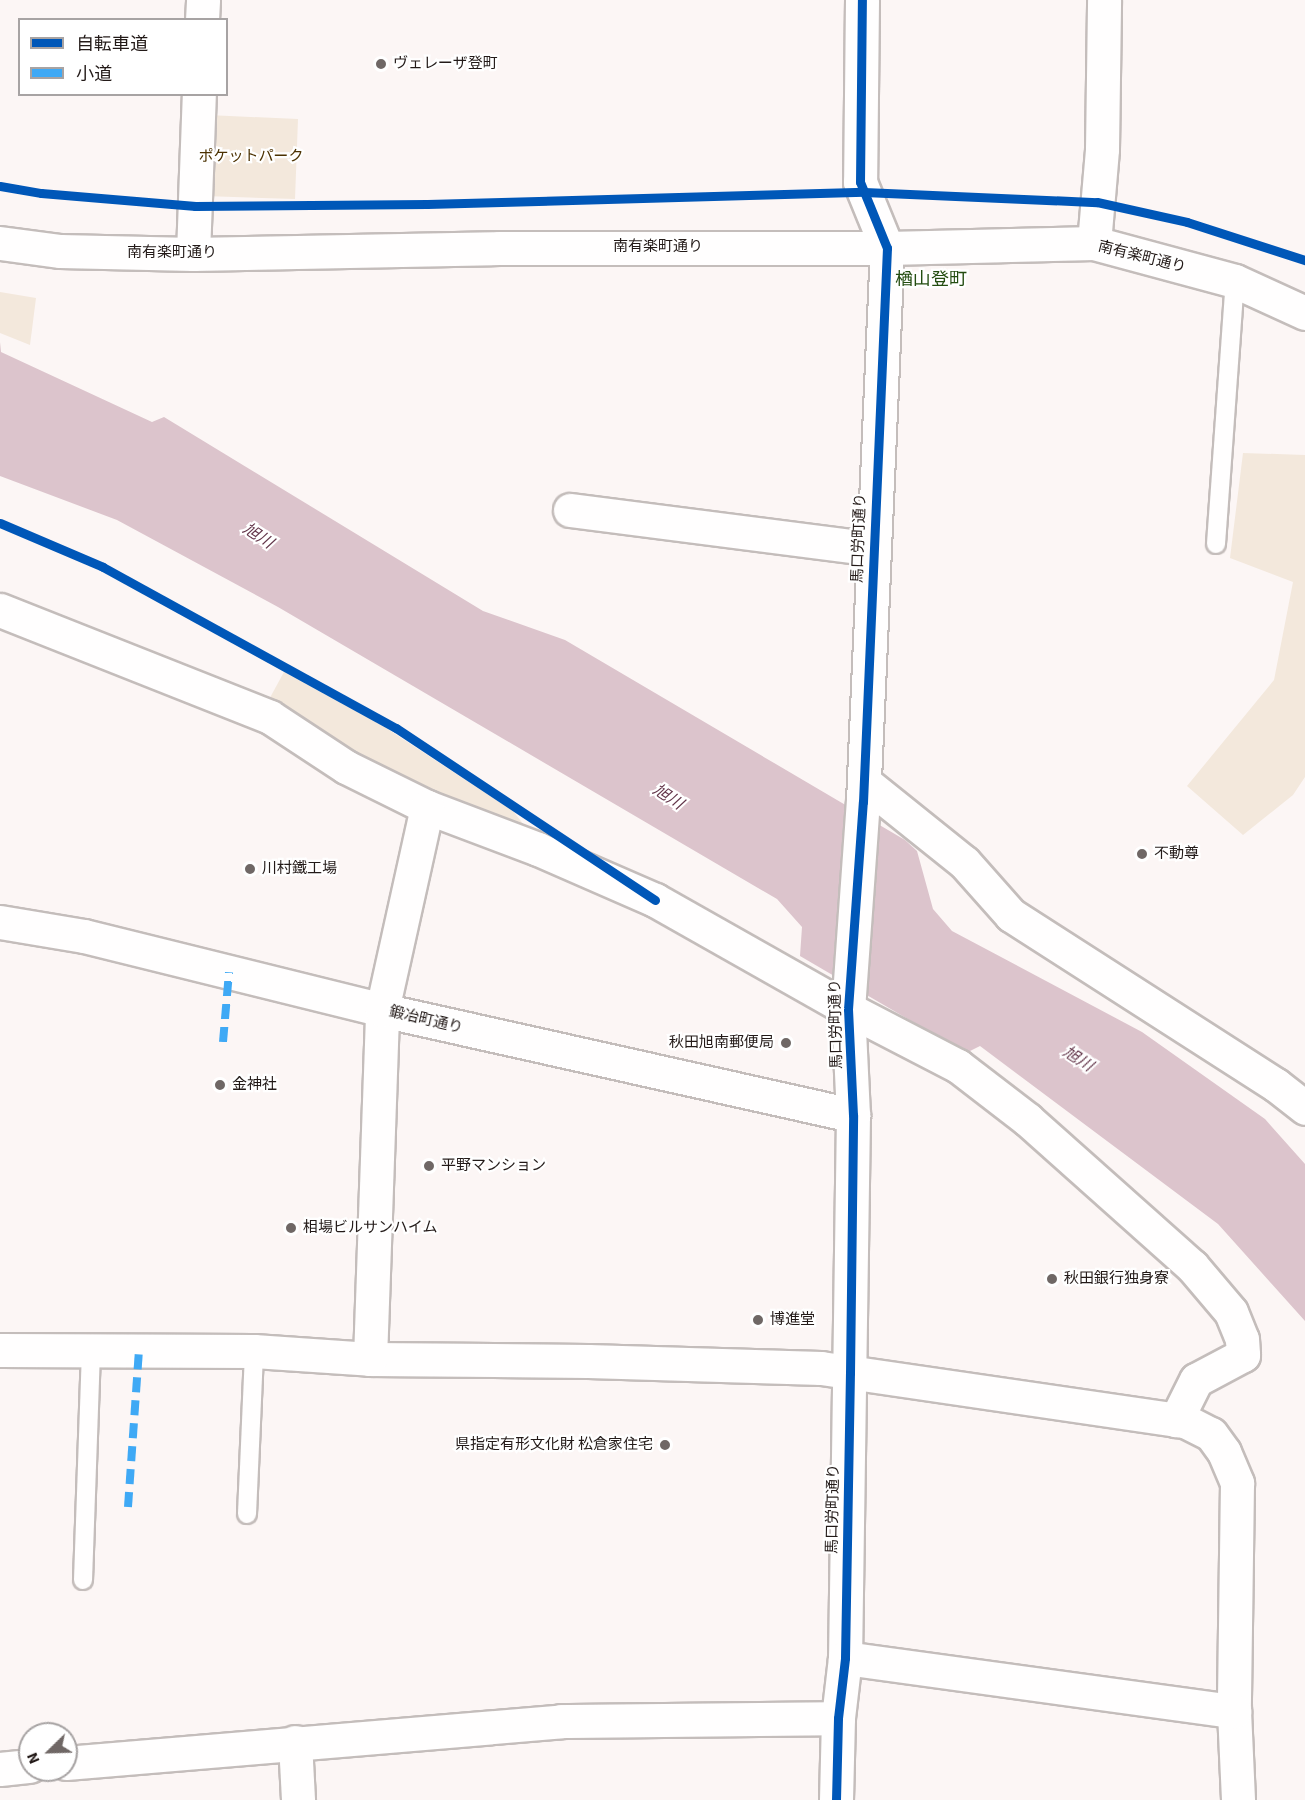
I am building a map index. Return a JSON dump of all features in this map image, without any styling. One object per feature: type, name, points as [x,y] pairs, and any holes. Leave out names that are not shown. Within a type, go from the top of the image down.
[{"type":"street","points":[[202,18],[203,0]]},
{"type":"street","points":[[862,0],[860,182],[887,248]]},
{"type":"street","points":[[1094,243],[1102,149],[1104,0]]},
{"type":"street","points":[[193,254],[199,96]]},
{"type":"street","name":"南有楽町通り","points":[[0,243],[60,252],[193,254],[601,247],[887,248],[1094,243],[1235,281],[1305,313]]},
{"type":"street","name":"馬口労町通り","points":[[836,1800],[838,1718],[845,1658],[850,1372],[853,1115],[848,999],[863,792],[887,248]]},
{"type":"street","points":[[570,510],[873,549]]},
{"type":"street","points":[[0,610],[270,717],[346,767],[427,807],[538,849],[655,900],[848,999],[958,1066],[1028,1120],[1192,1266],[1231,1312],[1242,1339],[1243,1355],[1196,1380],[1176,1420]]},
{"type":"street","points":[[863,792],[964,862],[1011,915],[1275,1085],[1305,1108]]},
{"type":"street","points":[[370,1359],[382,1010],[427,807]]},
{"type":"street","name":"鍛冶町通り","points":[[0,922],[84,936],[382,1010],[853,1115]]},
{"type":"street","points":[[0,1350],[254,1351],[370,1359],[611,1362],[821,1368],[1185,1421],[1211,1434],[1224,1452],[1237,1483],[1234,1711],[1238,1800]]},
{"type":"street","points":[[845,1658],[1234,1711]]},
{"type":"street","points":[[78,1761],[561,1720],[838,1718]]},
{"type":"street","points":[[295,1742],[298,1800]]},
{"type":"street","points":[[0,1768],[18,1767]]},
{"type":"lane","points":[[1216,544],[1235,281]]},
{"type":"lane","points":[[83,1580],[91,1351]]},
{"type":"lane","points":[[247,1514],[254,1351]]},
{"type":"green space","name":"ポケットパーク","points":[[208,115],[298,119],[295,199],[204,196]]},
{"type":"green space","points":[[0,292],[36,298],[30,345],[0,333]]},
{"type":"green space","points":[[1243,453],[1305,455],[1305,777],[1293,795],[1243,835],[1187,786],[1274,680],[1293,582],[1230,558]]},
{"type":"green space","points":[[284,672],[383,726],[513,811],[524,825],[371,767],[266,705]]},
{"type":"water","name":"旭川","points":[[0,342],[1,352],[152,422],[164,417],[483,611],[565,640],[905,840],[917,851],[933,909],[952,931],[1142,1032],[1265,1119],[1305,1164],[1305,1321],[1218,1224],[980,1046],[966,1053],[800,956],[802,927],[777,899],[278,607],[117,520],[0,476]]},
{"type":"marked path","points":[[223,1042],[229,972]]},
{"type":"marked path","points":[[128,1507],[139,1351]]},
{"type":"cycle path","points":[[836,1800],[838,1718],[845,1658],[850,1373],[853,1115],[848,1009],[863,802],[887,248],[860,182],[862,0]]},
{"type":"cycle path","points":[[0,186],[41,193],[195,206],[427,204],[864,192],[1097,202],[1187,222],[1305,260]]},
{"type":"cycle path","points":[[0,523],[103,567],[396,728],[655,900]]},
{"type":"place","name":"ヴェレーザ登町","points":[[381,64]]},
{"type":"place","name":"不動尊","points":[[1142,854]]},
{"type":"place","name":"川村鐵工場","points":[[250,869]]},
{"type":"place","name":"秋田旭南郵便局","points":[[786,1043]]},
{"type":"place","name":"金神社","points":[[220,1085]]},
{"type":"place","name":"平野マンション","points":[[429,1166]]},
{"type":"place","name":"相場ビルサンハイム","points":[[291,1228]]},
{"type":"place","name":"秋田銀行独身寮","points":[[1052,1279]]},
{"type":"place","name":"博進堂","points":[[758,1320]]},
{"type":"place","name":"県指定有形文化財 松倉家住宅","points":[[665,1445]]},
{"type":"district","name":"楢山登町","points":[[931,280]]}]
